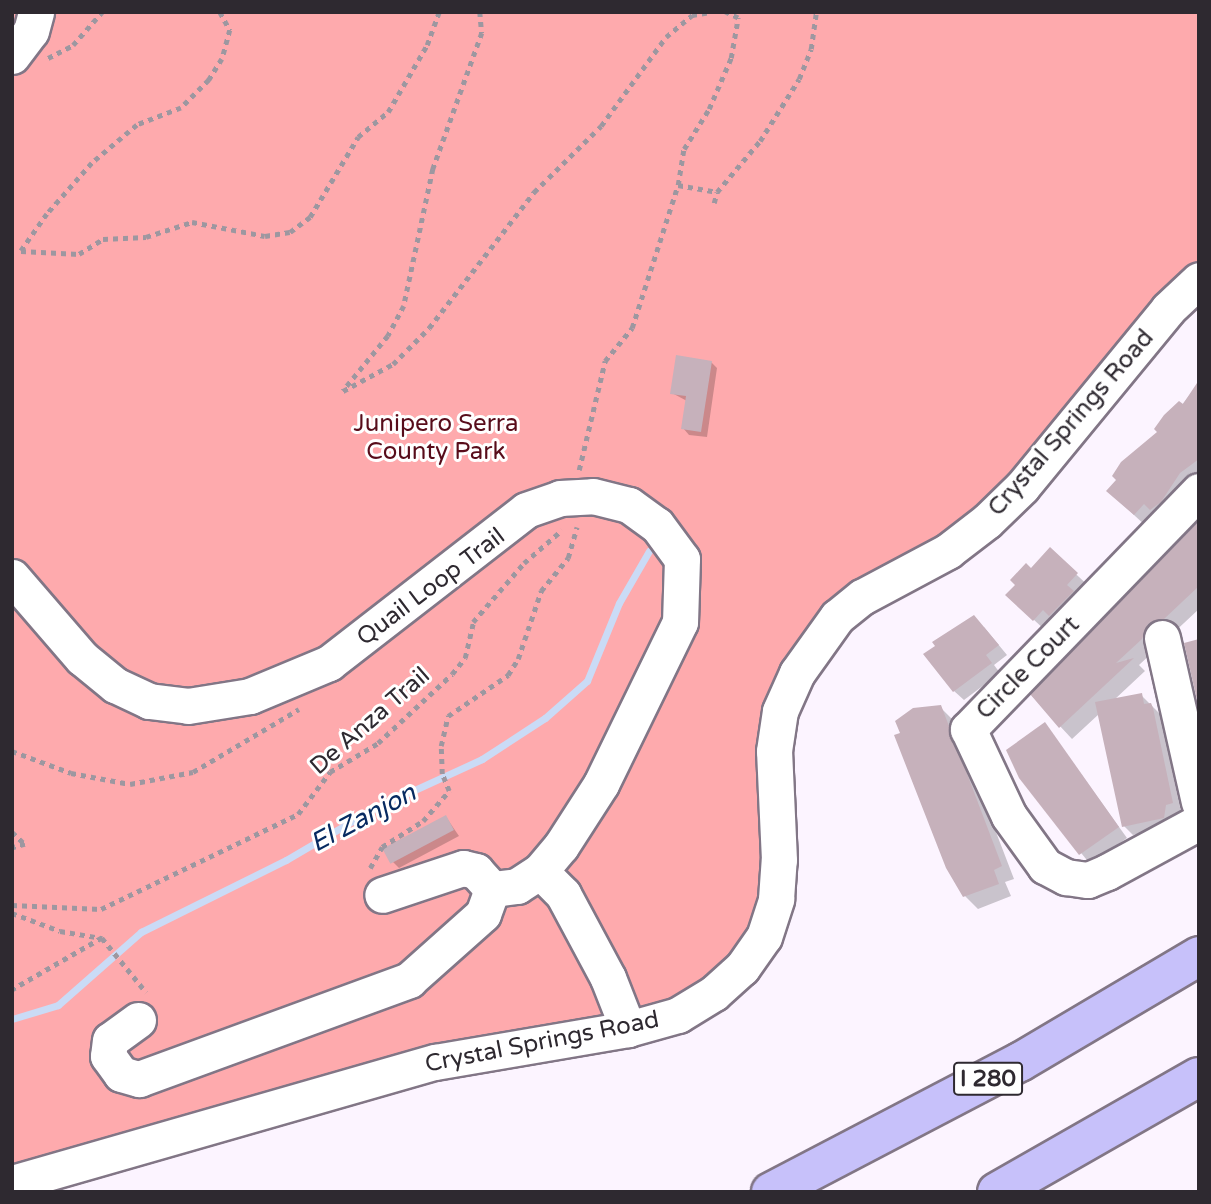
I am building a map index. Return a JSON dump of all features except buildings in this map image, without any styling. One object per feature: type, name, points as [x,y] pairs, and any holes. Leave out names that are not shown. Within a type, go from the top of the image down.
[{"type":"highway","name":"I 280","points":[[771,1192],[1020,1062],[1199,956]]},
{"type":"highway","points":[[997,1192],[1199,1077]]},
{"type":"street","points":[[27,58],[36,12]]},
{"type":"street","name":"Crystal Springs Road","points":[[12,1183],[435,1062],[628,1029],[678,1015],[714,993],[742,968],[764,937],[776,899],[779,860],[774,751],[780,711],[797,673],[837,617],[862,597],[948,551],[988,521],[1022,487],[1168,309],[1199,280]]},
{"type":"street","name":"Circle Court","points":[[1199,491],[968,729],[1009,816],[1045,866],[1066,877],[1087,880],[1107,872],[1199,822]]},
{"type":"street","points":[[12,578],[82,658],[115,685],[149,701],[188,706],[250,696],[329,663],[526,510],[570,511],[593,496],[629,505],[657,525],[682,559],[680,622],[601,784],[541,872],[517,886],[492,889]]},
{"type":"street","points":[[1162,638],[1199,802]]},
{"type":"street","points":[[375,883],[463,868],[476,871],[492,889]]},
{"type":"street","points":[[541,872],[563,894],[608,978],[628,1029]]},
{"type":"street","points":[[145,1010],[110,1040],[108,1056],[121,1074],[139,1079],[409,980],[483,914],[492,889]]},
{"type":"path","points":[[27,58],[73,45],[102,12]]},
{"type":"path","points":[[220,12],[230,30],[222,60],[209,80],[181,108],[137,125],[92,163],[47,214],[21,251],[79,254],[103,239],[146,237],[192,222],[265,236],[290,232],[310,217],[358,138],[388,112],[428,45],[439,12]]},
{"type":"path","points":[[480,12],[482,33],[433,169],[404,306],[388,336],[342,391],[393,364],[429,328],[534,192],[601,127],[666,37],[692,15],[711,12]]},
{"type":"path","points":[[375,883],[382,847],[423,821],[449,792],[442,774],[441,746],[448,716],[508,675],[518,659],[541,590],[574,547],[579,527],[570,511],[605,361],[632,328],[678,185],[684,149],[709,109],[731,58],[737,18],[725,12]]},
{"type":"path","points":[[715,203],[717,192],[760,141],[799,79],[811,49],[816,12]]},
{"type":"path","points":[[678,185],[717,192]]},
{"type":"path","name":"De Anza Trail","points":[[12,905],[101,909],[298,814],[330,772],[378,743],[452,674],[465,658],[473,622],[570,511]]},
{"type":"path","points":[[12,751],[102,781],[130,784],[159,780],[193,772],[269,730],[310,701]]},
{"type":"path","points":[[12,832],[25,844],[12,848]]},
{"type":"path","points":[[12,913],[60,931],[102,938],[125,963],[145,1010]]},
{"type":"path","points":[[12,990],[102,938]]},
{"type":"green space","name":"Junipero Serra County Park","points":[[12,12],[1199,12],[1199,265],[1006,492],[806,644],[751,935],[691,998],[12,1175]]},
{"type":"waterway","name":"El Zanjon","points":[[12,1019],[58,1005],[141,932],[286,860],[373,809],[482,759],[545,718],[587,681],[619,603],[649,551]]}]
